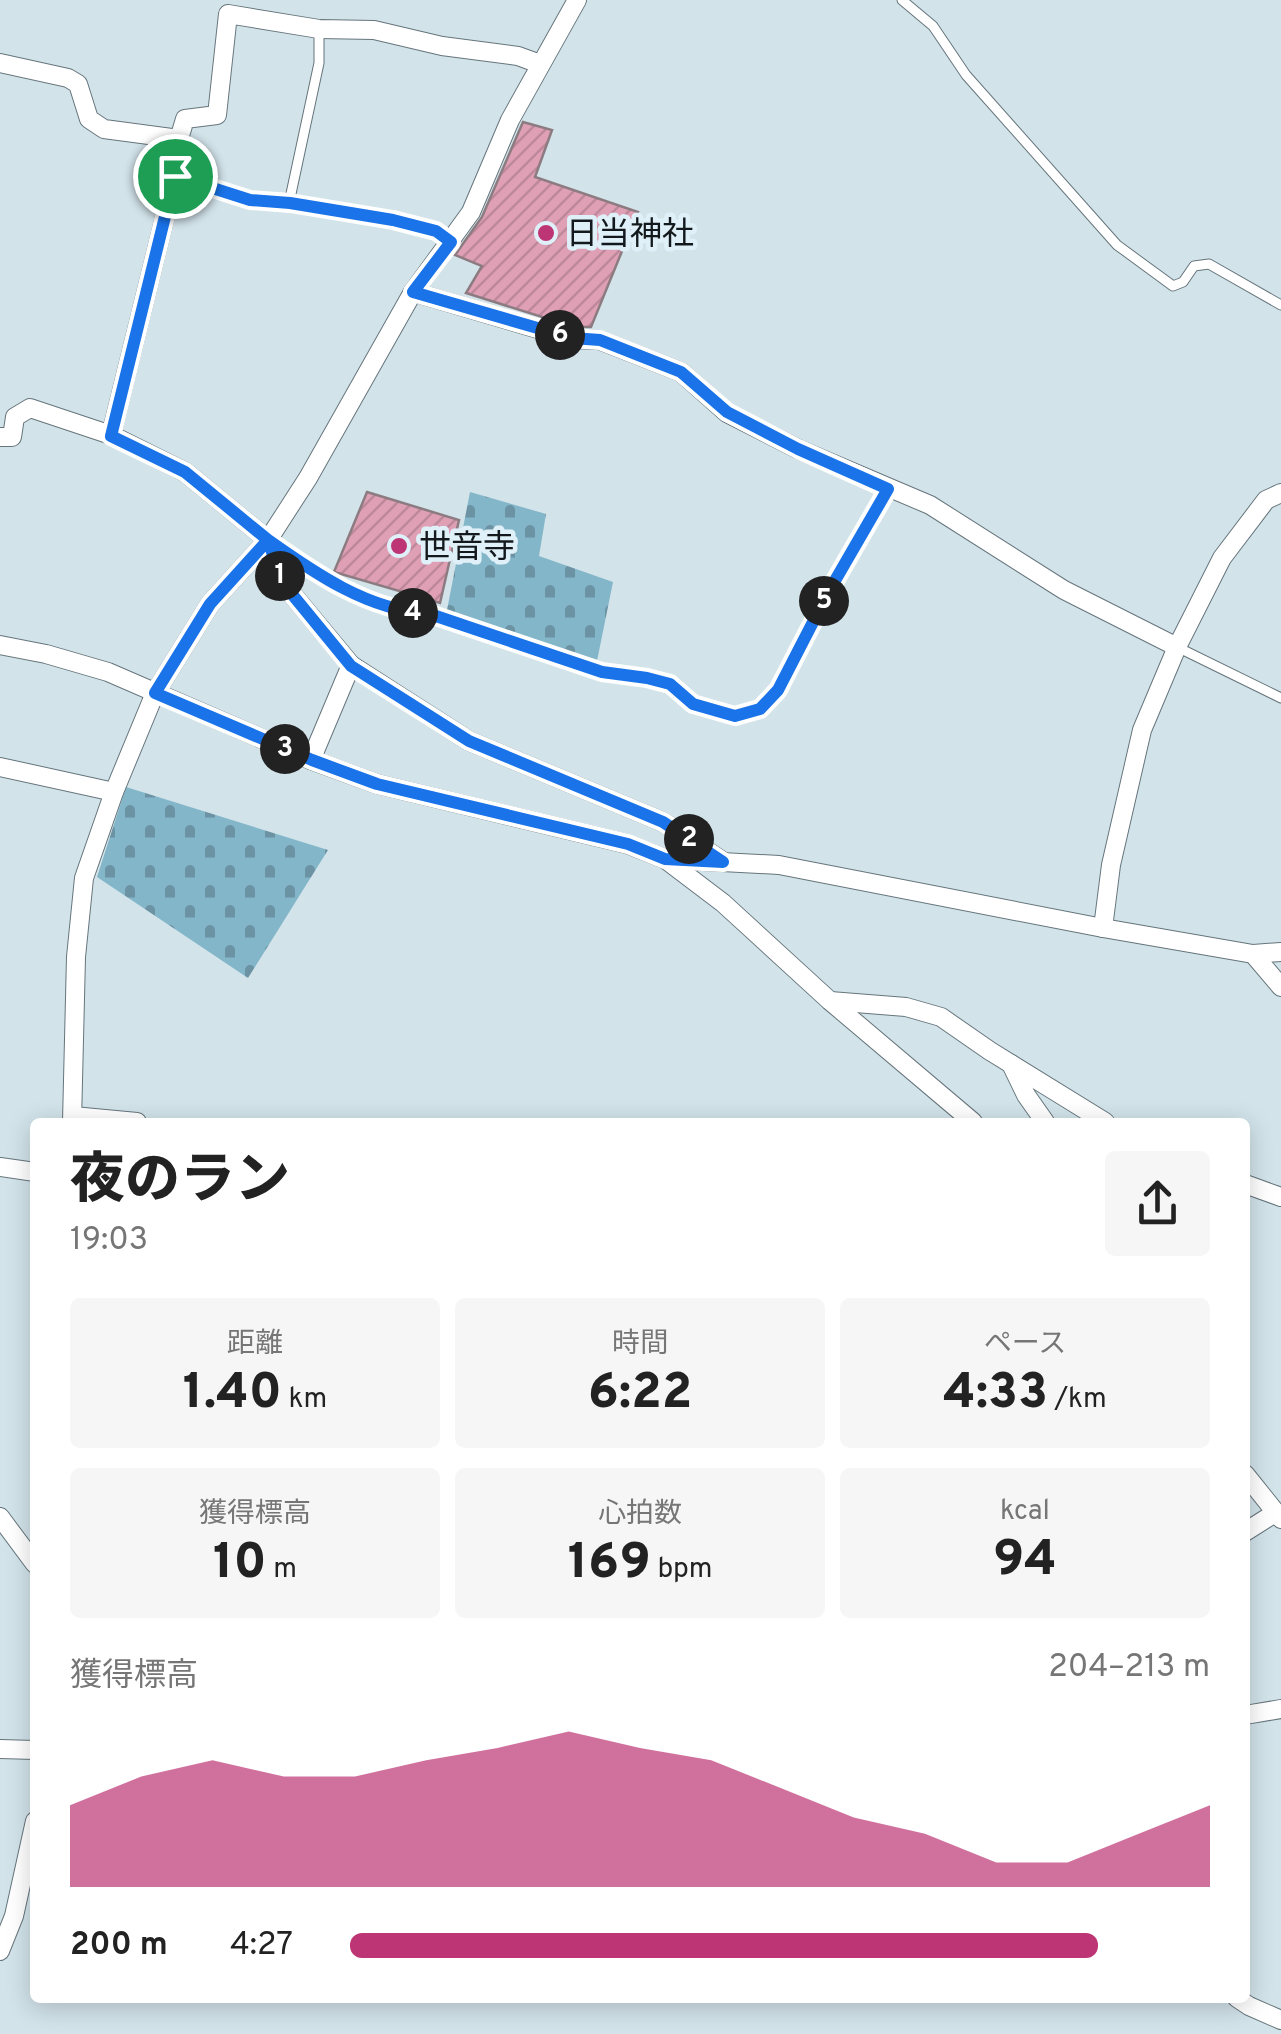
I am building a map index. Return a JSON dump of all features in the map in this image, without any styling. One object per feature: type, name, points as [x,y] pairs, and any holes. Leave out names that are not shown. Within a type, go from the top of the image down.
[{"type":"street","points":[[72,1118],[76,958],[84,878],[155,693],[210,604],[268,540],[308,478],[413,292],[471,212],[510,120],[577,0]]},
{"type":"street","points":[[111,436],[175,176],[185,118],[217,115],[228,14],[320,29],[374,30],[442,46],[518,56],[540,64]]},
{"type":"street","points":[[0,63],[68,78],[78,84],[89,119],[104,129],[179,140]]},
{"type":"street","points":[[413,292],[572,338],[600,340],[681,372],[727,412],[798,449],[947,514],[1064,590],[1178,647]]},
{"type":"street","points":[[0,438],[12,436],[14,417],[30,408],[111,436],[185,472],[268,540],[282,582],[351,666],[469,741],[663,822],[723,862]]},
{"type":"street","points":[[1103,928],[1112,864],[1142,730],[1222,558],[1266,500],[1281,493]]},
{"type":"street","points":[[0,645],[108,672],[377,784],[628,844],[665,859],[723,903],[830,1001],[968,1118]]},
{"type":"street","points":[[312,760],[351,666]]},
{"type":"street","points":[[0,768],[114,792]]},
{"type":"street","points":[[665,859],[779,865],[1253,954],[1281,952]]},
{"type":"street","points":[[1253,954],[1281,987]]},
{"type":"street","points":[[830,1001],[906,1007],[941,1017],[1099,1118]]},
{"type":"street","points":[[1011,1064],[1042,1118]]},
{"type":"street","points":[[0,1167],[30,1171]]},
{"type":"street","points":[[1250,1186],[1281,1197]]},
{"type":"street","points":[[1250,1480],[1278,1516],[1250,1530]]},
{"type":"street","points":[[0,1517],[30,1557]]},
{"type":"street","points":[[1250,1714],[1281,1709]]},
{"type":"street","points":[[0,1749],[30,1750]]},
{"type":"street","points":[[0,1951],[14,1916],[30,1844]]},
{"type":"street","points":[[1244,2003],[1281,2020]]},
{"type":"lane","points":[[902,0],[933,26],[966,74],[1118,245],[1173,286],[1183,282],[1194,266],[1209,264],[1281,305]]},
{"type":"lane","points":[[290,203],[320,63],[320,29]]},
{"type":"lane","points":[[175,176],[250,200],[393,220],[436,231],[451,242]]},
{"type":"lane","points":[[1178,647],[1281,698]]},
{"type":"path","points":[[268,540],[319,576],[386,606],[427,613],[602,672],[670,684],[693,704],[735,716],[760,709],[778,690],[888,489]]},
{"type":"green space","points":[[470,492],[546,514],[539,556],[613,582],[597,661],[447,610]]},
{"type":"green space","points":[[126,787],[328,850],[248,978],[97,877]]},
{"type":"building","name":"日当神社","points":[[523,122],[552,130],[535,177],[638,212],[591,327],[574,327],[466,293],[482,266],[455,255],[482,217]]},
{"type":"building","name":"世音寺","points":[[367,492],[459,520],[440,603],[334,572]]},
{"type":"place","name":"日当神社","points":[[546,233]]},
{"type":"place","name":"世音寺","points":[[399,546]]},
{"type":"route","points":[[175,176],[111,436],[185,472],[268,540],[282,582],[351,666],[469,741],[663,822],[723,862],[665,859],[628,844],[377,784],[155,693],[210,604],[268,540],[319,576],[386,606],[427,613],[602,672],[670,684],[693,704],[735,716],[760,709],[778,690],[888,489],[727,412],[681,372],[600,340],[572,338],[413,292],[451,242],[436,231],[393,220],[250,200],[175,176]]}]
